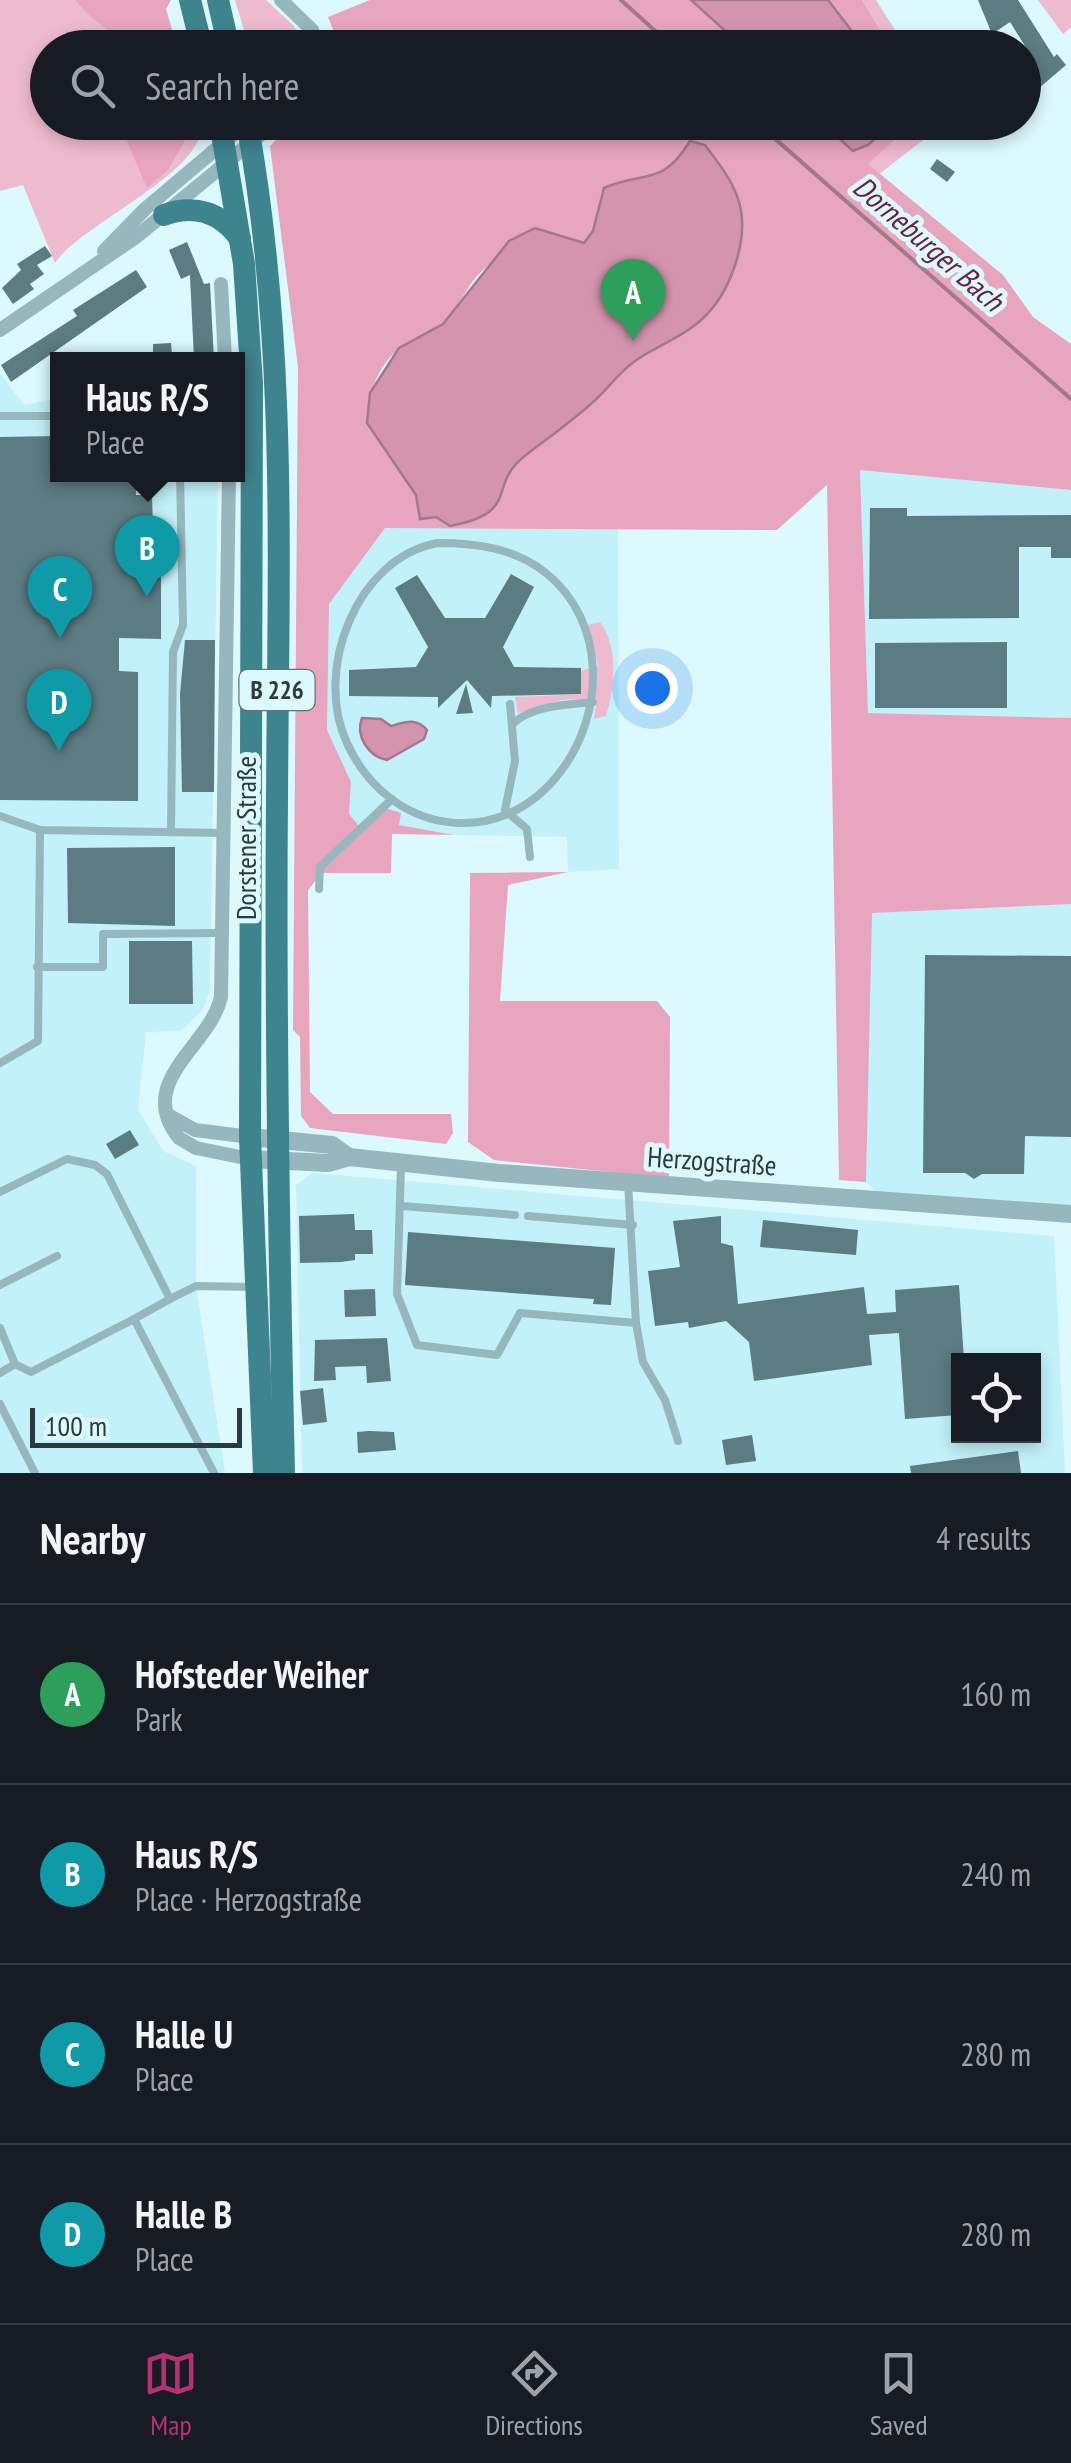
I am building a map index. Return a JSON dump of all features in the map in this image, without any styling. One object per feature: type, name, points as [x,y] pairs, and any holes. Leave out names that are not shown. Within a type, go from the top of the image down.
[{"type":"main road","points":[[190,0],[198,30]]},
{"type":"main road","points":[[218,0],[225,30]]},
{"type":"main road","name":"Dorstener Straße","points":[[251,140],[270,259],[280,415],[277,1150],[284,1473]]},
{"type":"main road","name":"Dorstener Straße","points":[[224,142],[240,238],[253,462],[250,1148],[264,1473]]},
{"type":"main road","points":[[164,215],[184,208],[212,214],[240,238]]},
{"type":"street","points":[[281,0],[312,30]]},
{"type":"street","points":[[0,330],[164,215],[224,142]]},
{"type":"street","points":[[86,270],[145,209],[224,142]]},
{"type":"street","points":[[222,284],[226,352]]},
{"type":"street","points":[[170,1116],[166,1083],[219,1006],[224,834],[221,497],[226,482]]},
{"type":"street","name":"Herzogstraße","points":[[170,1116],[195,1130],[250,1148]]},
{"type":"street","name":"Herzogstraße","points":[[170,1116],[173,1131],[190,1146],[277,1150],[332,1146],[350,1157],[628,1182],[1071,1214]]},
{"type":"lane","points":[[0,416],[50,416]]},
{"type":"lane","points":[[171,832],[174,652],[183,625],[180,482]]},
{"type":"lane","points":[[438,542],[482,545],[510,553],[545,572],[561,588],[584,631],[593,662],[593,702],[591,715],[564,766],[535,801],[510,815],[479,824],[462,824],[411,811],[392,799],[360,766],[340,723],[340,653],[358,603],[375,578],[406,550],[438,542]]},
{"type":"lane","points":[[512,725],[520,716],[566,704],[593,702]]},
{"type":"lane","points":[[510,704],[515,761],[506,810],[526,830],[530,857]]},
{"type":"lane","points":[[319,889],[320,867],[392,799]]},
{"type":"lane","points":[[0,816],[40,830],[224,834]]},
{"type":"lane","points":[[0,1063],[38,1041],[36,967],[42,941],[40,830]]},
{"type":"lane","points":[[36,967],[103,967],[103,934],[223,932]]},
{"type":"lane","points":[[0,1192],[67,1159],[95,1165],[107,1174],[170,1299]]},
{"type":"lane","points":[[402,1161],[397,1294],[417,1346],[497,1355],[520,1313],[636,1323]]},
{"type":"lane","points":[[628,1182],[636,1323],[643,1362],[664,1400],[678,1441]]},
{"type":"lane","points":[[402,1206],[515,1215]]},
{"type":"lane","points":[[528,1216],[633,1225]]},
{"type":"lane","points":[[0,1286],[57,1256]]},
{"type":"lane","points":[[0,1328],[15,1364],[30,1372],[196,1286],[255,1287]]},
{"type":"lane","points":[[134,1318],[214,1473]]},
{"type":"lane","points":[[0,1372],[15,1364]]},
{"type":"lane","points":[[0,1404],[34,1473]]},
{"type":"shaded area","points":[[0,0],[75,0],[109,30],[30,30],[30,140],[198,141],[166,177],[90,231],[55,263],[23,185],[0,191]]},
{"type":"shaded area","points":[[75,0],[171,0],[166,9],[172,30],[107,30]]},
{"type":"shaded area","points":[[235,0],[266,0],[296,30],[244,30]]},
{"type":"shaded area","points":[[370,0],[862,0],[881,30],[333,30],[328,17]]},
{"type":"shaded area","points":[[691,0],[828,0],[851,30],[724,30]]},
{"type":"shaded area","points":[[862,0],[876,0],[895,30],[881,30]]},
{"type":"shaded area","points":[[1038,0],[1071,0],[1071,27],[1063,34]]},
{"type":"shaded area","points":[[126,140],[185,140],[168,170],[147,188]]},
{"type":"shaded area","points":[[276,140],[894,140],[868,164],[1003,275],[1033,317],[1071,344],[1071,490],[860,470],[868,713],[1071,718],[1071,904],[872,913],[866,1182],[839,1180],[827,485],[777,530],[385,528],[329,604],[327,730],[351,782],[349,814],[363,831],[385,808],[401,813],[399,825],[454,835],[392,834],[391,873],[322,873],[308,890],[310,1092],[333,1114],[451,1114],[453,1133],[446,1144],[310,1128],[301,1116],[300,1037],[293,1030],[298,367],[270,146]],"holes":[[[690,142],[705,145],[735,197],[741,232],[734,271],[717,303],[696,322],[635,361],[592,403],[526,455],[514,466],[500,498],[486,514],[450,526],[414,491],[367,423],[373,386],[385,364],[402,346],[441,325],[473,281],[495,260],[538,243],[584,243],[593,231],[604,188],[654,176],[672,164]]]},
{"type":"shaded area","points":[[841,140],[874,140],[868,145],[853,151]]},
{"type":"shaded area","points":[[893,140],[923,140],[878,175],[867,163]]},
{"type":"shaded area","points":[[690,141],[705,145],[719,163],[741,211],[736,263],[721,296],[693,327],[629,365],[584,410],[514,466],[495,506],[487,513],[450,526],[436,517],[420,519],[416,495],[367,423],[370,393],[399,348],[443,324],[509,241],[535,228],[584,243],[593,231],[604,188],[661,172]]},
{"type":"shaded area","points":[[0,373],[24,405],[50,399],[50,482],[218,482],[210,990],[203,1010],[180,1031],[146,1032],[138,1109],[163,1151],[196,1166],[196,1286],[225,1473],[0,1473]]},
{"type":"shaded area","points":[[860,469],[1071,490],[1071,718],[868,713]]},
{"type":"shaded area","points":[[385,528],[618,529],[619,869],[568,872],[567,837],[454,835],[398,825],[363,831],[348,814],[351,782],[327,730],[329,604]]},
{"type":"shaded area","points":[[600,622],[610,644],[614,668],[606,716],[594,719],[597,698],[562,700],[518,713],[515,697],[581,694],[581,671],[598,665],[588,625]]},
{"type":"shaded area","points":[[362,718],[381,719],[391,726],[414,722],[427,730],[424,739],[387,760],[365,744],[360,732]]},
{"type":"shaded area","points":[[568,872],[508,885],[500,1001],[657,1001],[670,1017],[669,1178],[494,1160],[468,1142],[470,873]]},
{"type":"shaded area","points":[[1071,904],[1071,1207],[877,1193],[866,1182],[871,913]]},
{"type":"shaded area","points":[[312,1173],[1054,1236],[1065,1473],[302,1473],[296,1185]]},
{"type":"building","points":[[978,0],[1018,0],[1037,30],[1015,30],[1010,22],[990,30]]},
{"type":"building","points":[[1041,36],[1054,57],[1057,54],[1066,65],[1041,86]]},
{"type":"building","points":[[937,159],[955,172],[947,182],[930,169]]},
{"type":"building","points":[[187,242],[204,284],[210,283],[214,352],[194,352],[190,275],[181,279],[169,250]]},
{"type":"building","points":[[45,246],[52,256],[37,265],[44,274],[30,284],[34,289],[13,304],[2,288],[21,270],[17,264]]},
{"type":"building","points":[[136,270],[147,287],[11,382],[1,365],[77,316],[73,310]]},
{"type":"building","points":[[171,343],[172,352],[153,352],[153,344]]},
{"type":"building","points":[[50,436],[50,482],[137,482],[136,495],[152,495],[153,528],[161,528],[161,639],[119,638],[119,671],[138,672],[138,801],[0,800],[0,437]]},
{"type":"building","points":[[870,508],[907,508],[907,516],[1071,515],[1071,558],[1051,558],[1051,547],[1019,547],[1019,618],[869,619]]},
{"type":"building","points":[[511,574],[534,587],[503,647],[514,667],[581,668],[581,694],[492,696],[491,708],[467,680],[438,708],[438,697],[349,696],[349,670],[416,667],[428,647],[395,588],[417,575],[445,618],[485,618]]},
{"type":"building","points":[[185,640],[215,640],[214,792],[182,792],[180,694]]},
{"type":"building","points":[[1007,642],[1007,708],[875,708],[875,643]]},
{"type":"building","points":[[466,684],[473,713],[456,714]]},
{"type":"building","points":[[175,847],[175,926],[68,923],[67,848]]},
{"type":"building","points":[[129,941],[192,941],[193,1004],[129,1004]]},
{"type":"building","points":[[925,955],[1071,956],[1071,1137],[1025,1136],[1024,1174],[982,1174],[974,1179],[965,1173],[923,1173]]},
{"type":"building","points":[[130,1130],[139,1145],[115,1159],[106,1144]]},
{"type":"building","points":[[354,1214],[355,1230],[372,1230],[373,1254],[355,1254],[355,1260],[341,1262],[300,1263],[299,1216]]},
{"type":"building","points":[[721,1216],[721,1243],[733,1246],[738,1304],[864,1287],[867,1314],[896,1312],[895,1290],[959,1285],[964,1353],[951,1353],[951,1416],[905,1419],[899,1333],[869,1335],[872,1365],[754,1381],[749,1342],[726,1321],[689,1328],[688,1322],[655,1326],[648,1271],[680,1267],[673,1221]]},
{"type":"building","points":[[763,1220],[858,1230],[856,1255],[760,1247]]},
{"type":"building","points":[[408,1232],[615,1248],[611,1305],[593,1304],[594,1299],[405,1285]]},
{"type":"building","points":[[375,1289],[376,1316],[345,1317],[344,1290]]},
{"type":"building","points":[[387,1338],[391,1381],[367,1383],[366,1366],[335,1367],[336,1380],[314,1381],[315,1340]]},
{"type":"building","points":[[323,1388],[327,1422],[303,1425],[300,1391]]},
{"type":"building","points":[[357,1432],[394,1432],[396,1450],[358,1453]]},
{"type":"building","points":[[752,1435],[756,1461],[726,1465],[722,1440]]},
{"type":"building","points":[[1018,1451],[1021,1473],[911,1473],[910,1466]]},
{"type":"waterway","name":"Dorneburger Bach","points":[[621,0],[654,30]]},
{"type":"waterway","name":"Dorneburger Bach","points":[[776,140],[1071,399]]},
{"type":"place","name":"Hofsteder Weiher","points":[[633,341]]},
{"type":"place","name":"Haus R/S","points":[[147,597]]},
{"type":"place","name":"Halle U","points":[[60,638]]},
{"type":"place","name":"Halle B","points":[[59,751]]}]
